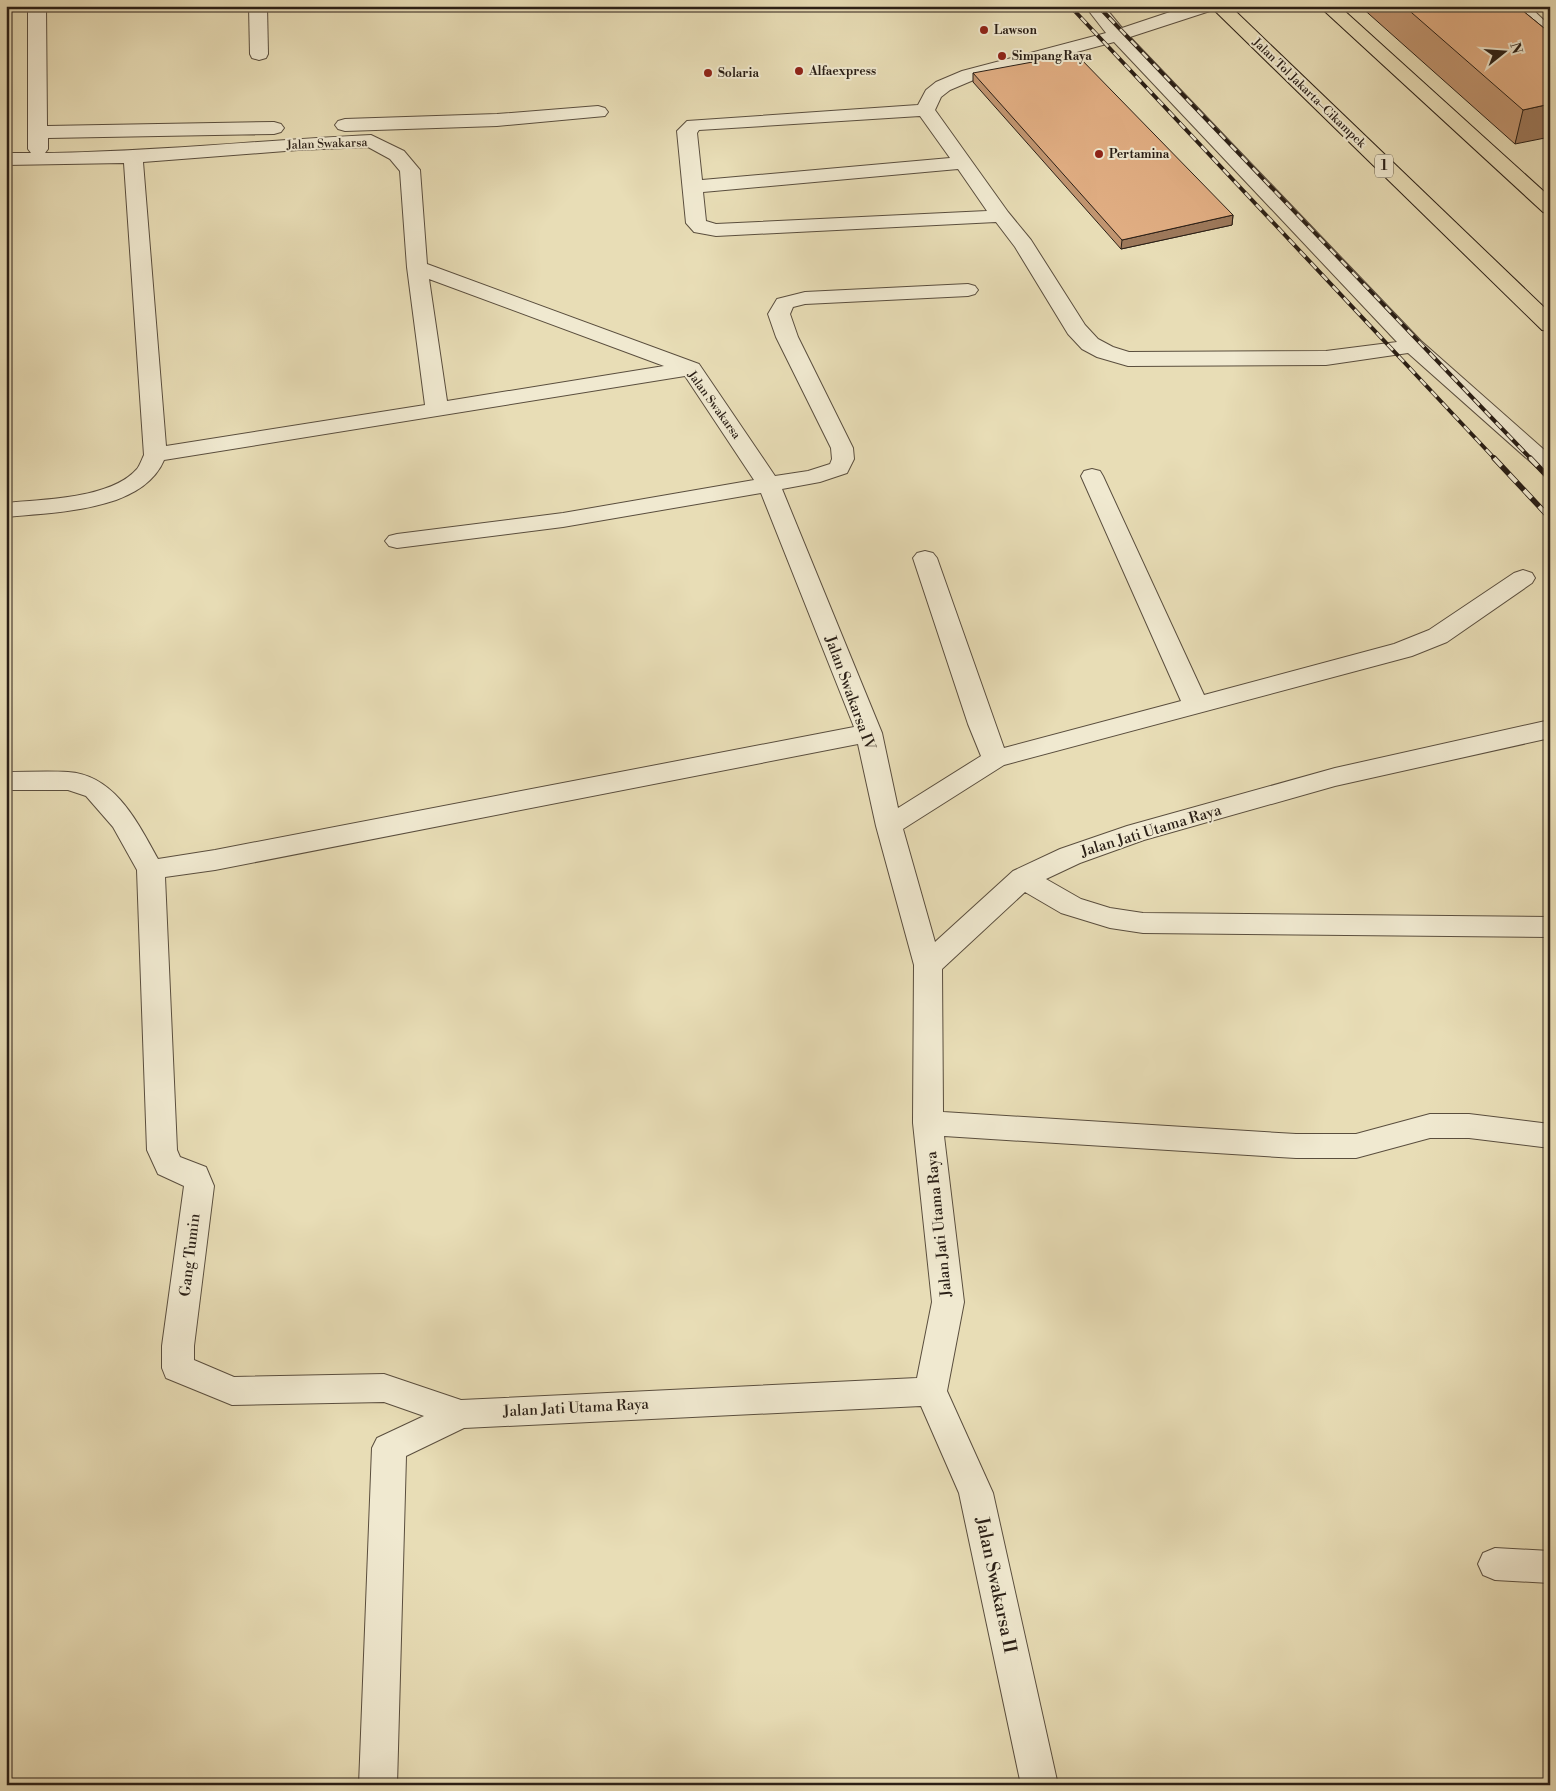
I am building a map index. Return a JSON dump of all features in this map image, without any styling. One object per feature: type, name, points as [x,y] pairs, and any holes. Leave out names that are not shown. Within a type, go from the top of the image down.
[{"type":"highway","name":"Jalan Tol Jakarta–Cikampek","points":[[1219,6],[1550,326]]},
{"type":"highway","points":[[1328,6],[1550,208]]},
{"type":"street","points":[[36,6],[38,158]]},
{"type":"street","points":[[258,6],[259,54]]},
{"type":"street","points":[[1094,6],[1118,34],[1413,346],[1550,467]]},
{"type":"street","points":[[925,110],[933,94],[943,86],[970,75],[1118,34],[1207,6]]},
{"type":"street","points":[[1518,6],[1550,36]]},
{"type":"street","points":[[925,110],[1001,216],[1024,244],[1076,329],[1090,344],[1105,352],[1128,359],[1326,358],[1413,346]]},
{"type":"street","points":[[925,110],[694,125],[687,131],[696,223],[707,230],[1001,216]]},
{"type":"street","points":[[38,132],[263,129],[498,120],[598,112]]},
{"type":"street","name":"Jalan Swakarsa","points":[[6,158],[132,156],[298,144],[371,141],[397,155],[410,170],[417,267],[691,369],[753,458],[769,485]]},
{"type":"street","points":[[6,510],[99,498],[127,488],[147,472],[155,455],[132,156]]},
{"type":"street","points":[[692,187],[963,163]]},
{"type":"street","points":[[417,267],[437,410]]},
{"type":"street","points":[[397,541],[563,520],[769,485],[827,473],[839,468],[843,459],[842,448],[788,338],[779,314],[784,303],[805,298],[968,290]]},
{"type":"street","points":[[155,455],[691,369]]},
{"type":"street","points":[[1092,476],[1196,706]]},
{"type":"street","name":"Jalan Swakarsa IV","points":[[769,485],[868,733],[889,826],[928,965]]},
{"type":"street","points":[[924,558],[981,724],[995,758]]},
{"type":"street","points":[[889,826],[995,758],[1403,650],[1438,636],[1523,578]]},
{"type":"street","name":"Jalan Jati Utama Raya","points":[[378,1785],[389,1448],[461,1414],[931,1391],[948,1302],[928,1123],[928,965],[1023,878],[1070,856],[1136,833],[1336,777],[1550,729]]},
{"type":"street","points":[[6,781],[70,781],[94,790],[123,821],[151,870],[215,860],[868,733]]},
{"type":"street","name":"Gang Tumin","points":[[151,870],[162,1150],[169,1165],[195,1176],[199,1186],[178,1346],[178,1368],[232,1391],[384,1388],[461,1414]]},
{"type":"street","points":[[1023,878],[1071,906],[1110,918],[1143,923],[1550,927]]},
{"type":"street","points":[[928,1123],[1296,1146],[1356,1146],[1430,1126],[1469,1126],[1550,1136]]},
{"type":"street","name":"Jalan Swakarsa II","points":[[931,1391],[976,1493],[1040,1785]]},
{"type":"street","points":[[1495,1564],[1550,1568]]},
{"type":"building","points":[[1404,6],[1517,6],[1550,33],[1550,104],[1523,110]]},
{"type":"building","name":"Pertamina","points":[[1076,54],[1233,215],[1122,240],[973,73]]},
{"type":"railway","points":[[1070,6],[1495,459]]},
{"type":"railway","points":[[1098,6],[1531,459]]},
{"type":"railway","points":[[1494,458],[1550,518]]},
{"type":"railway","points":[[1530,458],[1550,479]]},
{"type":"place","name":"Lawson","points":[[984,30]]},
{"type":"place","name":"Simpang Raya","points":[[1002,56]]},
{"type":"place","name":"Alfaexpress","points":[[799,71]]},
{"type":"place","name":"Solaria","points":[[708,73]]},
{"type":"place","name":"Pertamina","points":[[1099,154]]}]
